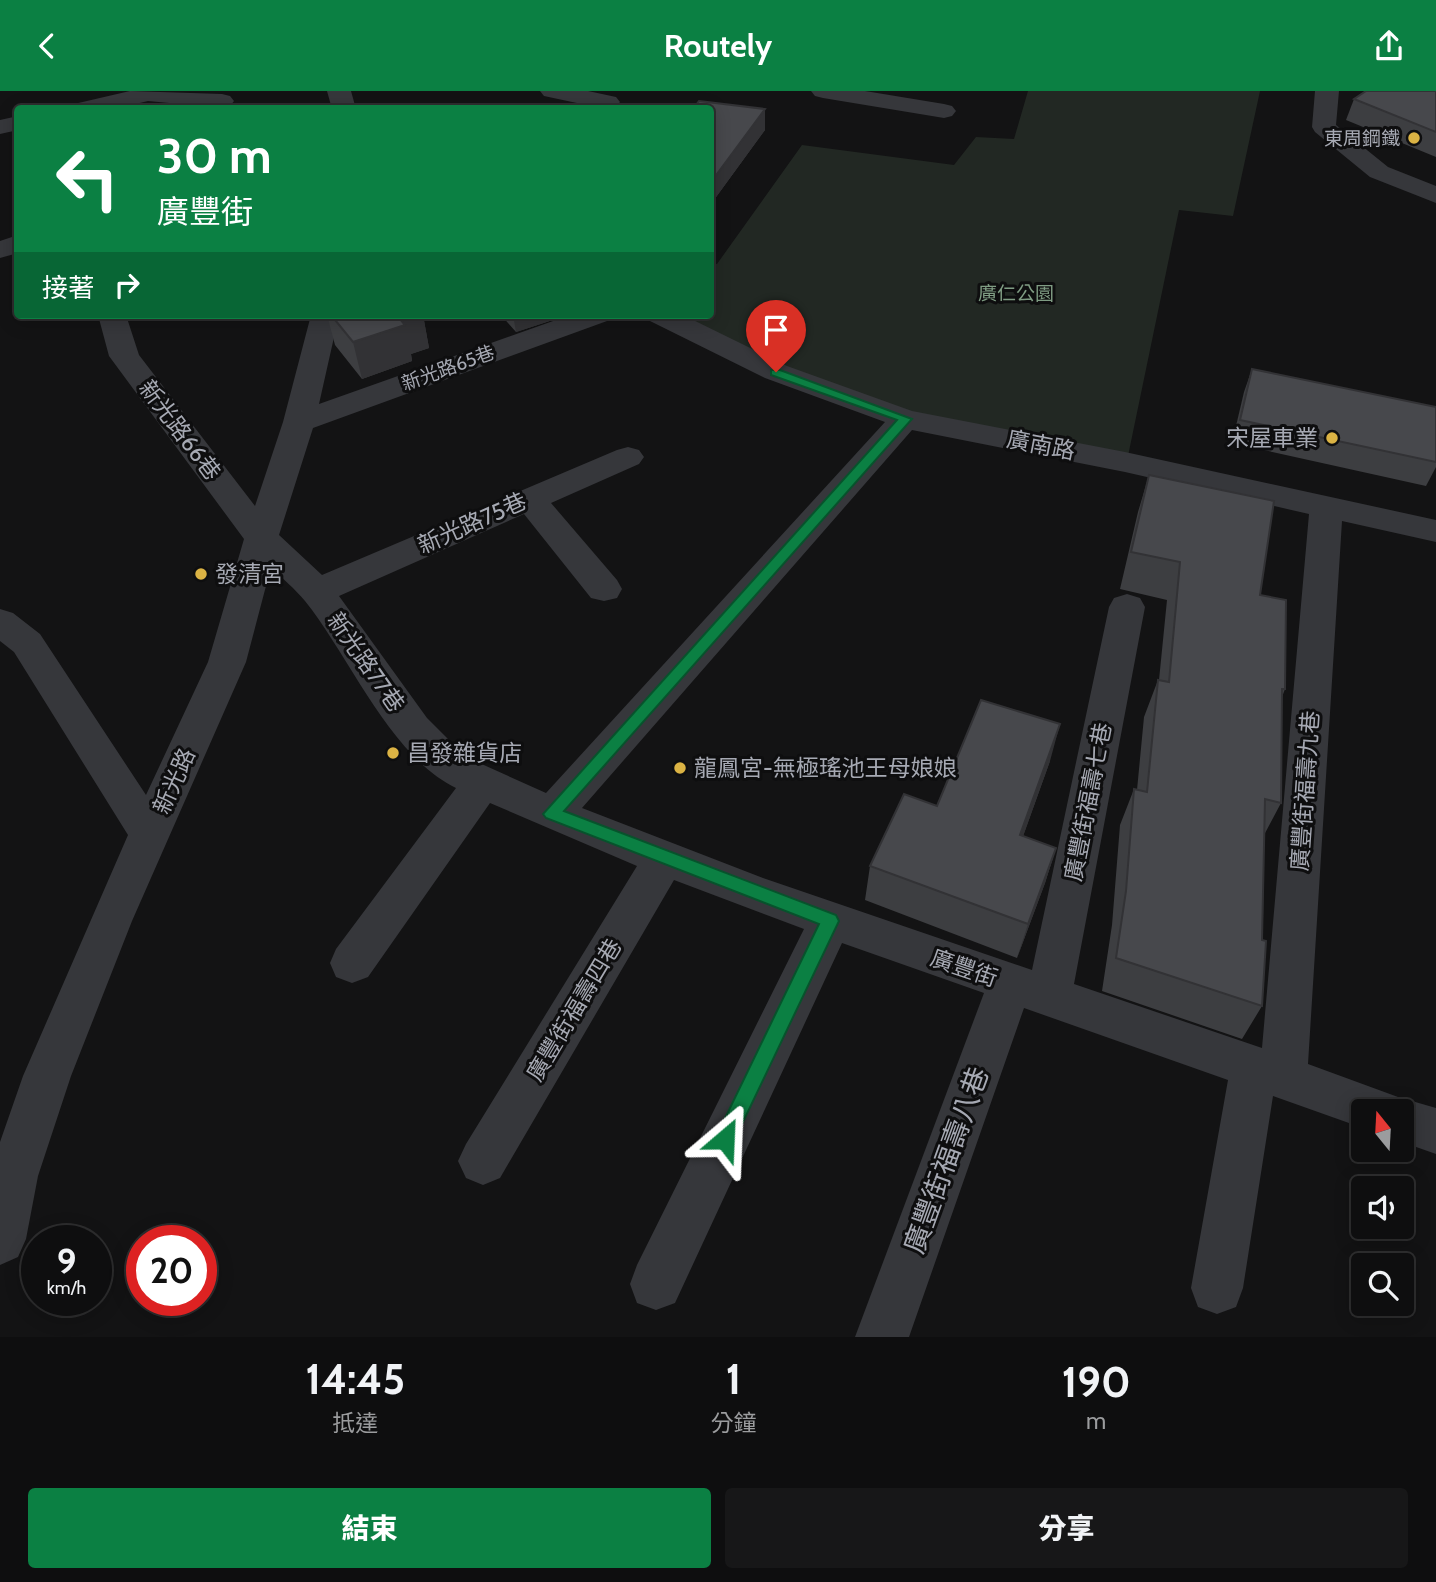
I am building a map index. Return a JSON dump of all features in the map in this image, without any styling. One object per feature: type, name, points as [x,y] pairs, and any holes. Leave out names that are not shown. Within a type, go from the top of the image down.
[{"type":"street","points":[[552,91],[610,100]]},
{"type":"street","points":[[822,91],[944,111]]},
{"type":"street","points":[[1327,91],[1324,127],[1379,171],[1436,195]]},
{"type":"street","points":[[100,105],[148,94],[224,100]]},
{"type":"street","name":"新光路66巷","points":[[113,319],[124,356],[261,538]]},
{"type":"street","name":"新光路","points":[[0,1238],[13,1176],[47,1076],[110,921],[227,662],[261,538],[299,422],[324,319]]},
{"type":"street","name":"新光路65巷","points":[[299,422],[586,319]]},
{"type":"street","name":"廣南路","points":[[668,319],[776,372],[905,419],[1436,531]]},
{"type":"street","points":[[552,814],[905,419]]},
{"type":"street","name":"新光路75巷","points":[[317,591],[628,457]]},
{"type":"street","points":[[529,498],[604,589]]},
{"type":"street","name":"廣豐街福壽九巷","points":[[1217,1288],[1268,1072],[1326,506]]},
{"type":"street","name":"新光路77巷","points":[[261,538],[317,591],[413,729],[452,768],[552,814]]},
{"type":"street","name":"廣豐街福壽七巷","points":[[1029,991],[1127,607]]},
{"type":"street","points":[[0,622],[27,643],[150,835]]},
{"type":"street","points":[[352,963],[483,782]]},
{"type":"street","name":"廣豐街","points":[[552,814],[830,921],[1351,1101]]},
{"type":"street","name":"廣豐街福壽四巷","points":[[483,1161],[664,859]]},
{"type":"street","points":[[656,1284],[830,921]]},
{"type":"street","name":"廣豐街福壽八巷","points":[[882,1337],[1029,991]]},
{"type":"street","points":[[1414,1123],[1436,1131]]},
{"type":"green space","name":"廣仁公園","points":[[1028,91],[1260,91],[1233,216],[1179,210],[1128,456],[985,434],[776,372],[671,319],[714,319],[714,264],[717,264],[802,145],[954,165],[976,137],[1014,139]]},
{"type":"building","points":[[1366,91],[1436,91],[1436,132],[1354,99]]},
{"type":"building","points":[[699,101],[765,109],[714,178],[714,105],[696,105]]},
{"type":"building","points":[[334,319],[400,319],[405,325],[353,342]]},
{"type":"building","points":[[1252,369],[1436,407],[1436,462],[1240,420]]},
{"type":"building","points":[[1149,475],[1274,501],[1260,595],[1286,600],[1285,689],[1282,689],[1281,803],[1265,799],[1262,940],[1266,941],[1262,1006],[1116,958],[1126,891],[1134,789],[1147,792],[1158,680],[1169,682],[1180,562],[1131,552]]},
{"type":"building","points":[[981,700],[1060,724],[1020,835],[1056,848],[1028,924],[870,866],[904,794],[937,806]]},
{"type":"place","name":"東周鋼鐵","points":[[1414,138]]},
{"type":"place","name":"宋屋車業","points":[[1332,438]]},
{"type":"place","name":"發清宮","points":[[201,574]]},
{"type":"place","name":"昌發雜貨店","points":[[393,753]]},
{"type":"place","name":"龍鳳宮-無極瑤池王母娘娘","points":[[680,768]]},
{"type":"route","points":[[725,1139],[830,921],[552,814],[905,419],[776,372]]}]
